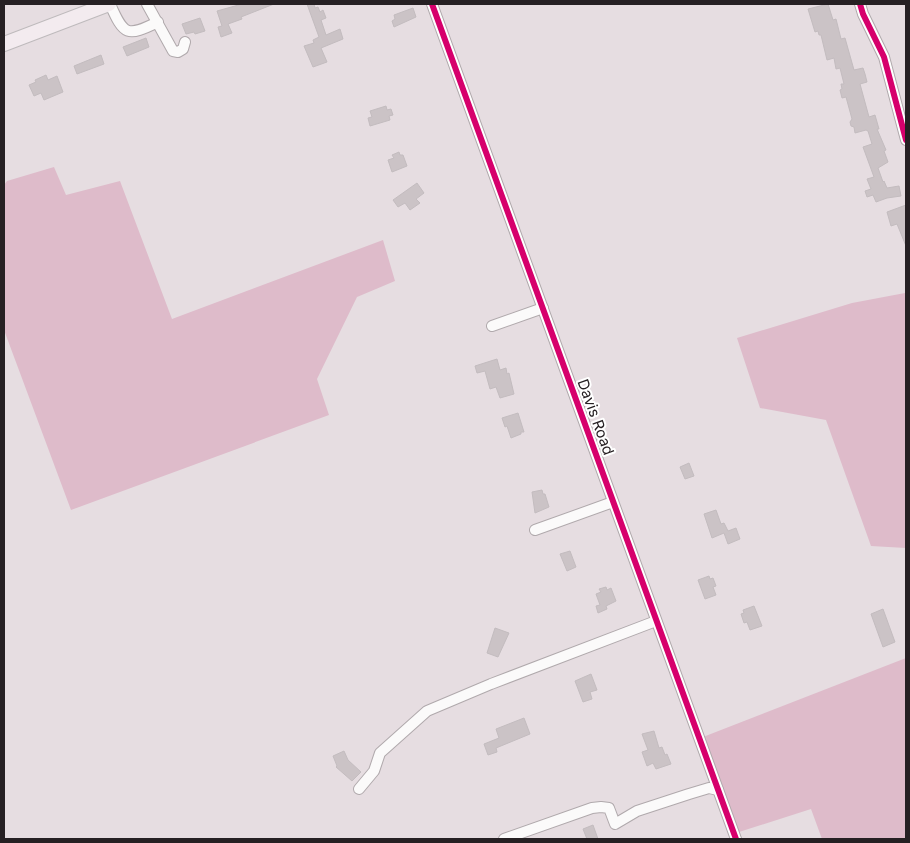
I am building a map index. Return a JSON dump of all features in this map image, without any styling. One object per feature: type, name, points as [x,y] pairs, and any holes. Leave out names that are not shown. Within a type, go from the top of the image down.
[{"type":"main road","points":[[4,44],[110,4]]},
{"type":"street","points":[[110,4],[118,24],[126,30],[133,32],[158,22]]},
{"type":"street","points":[[147,4],[172,51],[178,52],[183,48],[185,42]]},
{"type":"street","name":"Davis Road","points":[[432,4],[736,839]]},
{"type":"street","points":[[860,4],[884,57],[906,140]]},
{"type":"street","points":[[492,326],[543,308]]},
{"type":"street","points":[[535,530],[613,502]]},
{"type":"street","points":[[359,789],[374,771],[380,753],[427,711],[491,684],[656,621]]},
{"type":"street","points":[[504,839],[592,808],[609,808],[615,824],[637,811],[681,796],[709,788],[718,790]]},
{"type":"shaded area","points":[[54,167],[66,195],[120,181],[172,319],[383,240],[395,281],[357,297],[317,379],[329,415],[71,510],[4,330],[4,185],[7,181]]},
{"type":"shaded area","points":[[905,293],[906,548],[871,546],[826,420],[760,408],[737,338],[852,303]]},
{"type":"shaded area","points":[[906,658],[906,839],[822,839],[811,809],[739,832],[703,737]]},
{"type":"building","points":[[242,4],[274,4],[228,24],[232,33],[221,37],[218,27],[222,26],[217,11]]},
{"type":"building","points":[[307,4],[314,4],[315,8],[318,7],[320,12],[323,10],[326,18],[321,20],[326,35],[340,29],[343,39],[321,48],[327,62],[313,67],[304,46],[314,43],[313,40],[319,37]]},
{"type":"building","points":[[828,4],[833,20],[836,19],[841,39],[845,38],[854,70],[863,68],[865,74],[867,82],[860,84],[869,117],[875,115],[879,129],[877,129],[886,150],[884,151],[888,162],[878,168],[883,182],[887,188],[899,186],[901,196],[876,202],[873,195],[867,197],[865,191],[871,189],[867,179],[874,177],[863,147],[872,144],[868,131],[855,133],[854,127],[851,126],[850,122],[852,119],[846,97],[842,98],[840,90],[842,89],[841,84],[844,84],[840,68],[836,69],[834,58],[827,60],[821,35],[819,35],[818,31],[815,32],[808,9]]},
{"type":"building","points":[[413,8],[416,17],[394,27],[392,21],[395,19],[394,15]]},
{"type":"building","points":[[200,18],[205,31],[186,34],[182,24]]},
{"type":"building","points":[[146,38],[149,47],[127,56],[123,47]]},
{"type":"building","points":[[101,55],[104,64],[77,74],[74,66]]},
{"type":"building","points":[[46,75],[48,80],[57,76],[63,92],[44,100],[41,93],[34,96],[29,85]]},
{"type":"building","points":[[386,106],[387,110],[391,109],[393,115],[389,116],[390,120],[370,126],[368,118],[372,117],[370,111]]},
{"type":"building","points":[[399,152],[400,155],[403,155],[407,166],[392,172],[388,160],[394,158],[392,155]]},
{"type":"building","points":[[417,183],[424,193],[416,199],[420,203],[410,210],[405,203],[398,207],[393,200]]},
{"type":"building","points":[[906,205],[906,246],[897,224],[891,226],[887,212]]},
{"type":"building","points":[[497,359],[500,370],[506,368],[507,374],[509,373],[514,394],[500,398],[496,387],[490,389],[485,371],[477,373],[475,366]]},
{"type":"building","points":[[518,413],[524,432],[511,438],[502,418]]},
{"type":"building","points":[[689,463],[694,476],[685,479],[680,467]]},
{"type":"building","points":[[542,490],[549,507],[535,513],[532,492]]},
{"type":"building","points":[[716,510],[721,524],[724,523],[728,531],[736,528],[740,539],[728,544],[724,533],[712,538],[704,514]]},
{"type":"building","points":[[570,551],[576,567],[567,571],[560,554]]},
{"type":"building","points":[[709,576],[710,579],[713,578],[716,586],[713,587],[716,595],[705,599],[698,580]]},
{"type":"building","points":[[606,587],[607,590],[611,588],[616,601],[606,606],[607,609],[598,613],[596,606],[600,605],[596,594],[601,592],[599,589]]},
{"type":"building","points":[[754,606],[762,626],[750,630],[747,622],[744,623],[741,614],[744,613],[743,610]]},
{"type":"building","points":[[883,609],[895,642],[883,647],[871,614]]},
{"type":"building","points":[[495,628],[509,633],[498,657],[487,653]]},
{"type":"building","points":[[591,674],[597,690],[590,692],[592,699],[583,702],[575,681]]},
{"type":"building","points":[[524,718],[530,734],[496,748],[497,752],[488,755],[484,744],[499,738],[496,729]]},
{"type":"building","points":[[654,731],[659,748],[662,747],[671,764],[656,769],[653,763],[647,766],[642,752],[648,750],[642,734]]},
{"type":"building","points":[[344,751],[348,760],[361,772],[352,781],[336,767],[333,756]]},
{"type":"building","points":[[593,825],[598,839],[587,839],[583,829]]},
{"type":"cycle path","points":[[432,4],[736,839]]},
{"type":"cycle path","points":[[860,4],[884,57],[906,140]]}]
